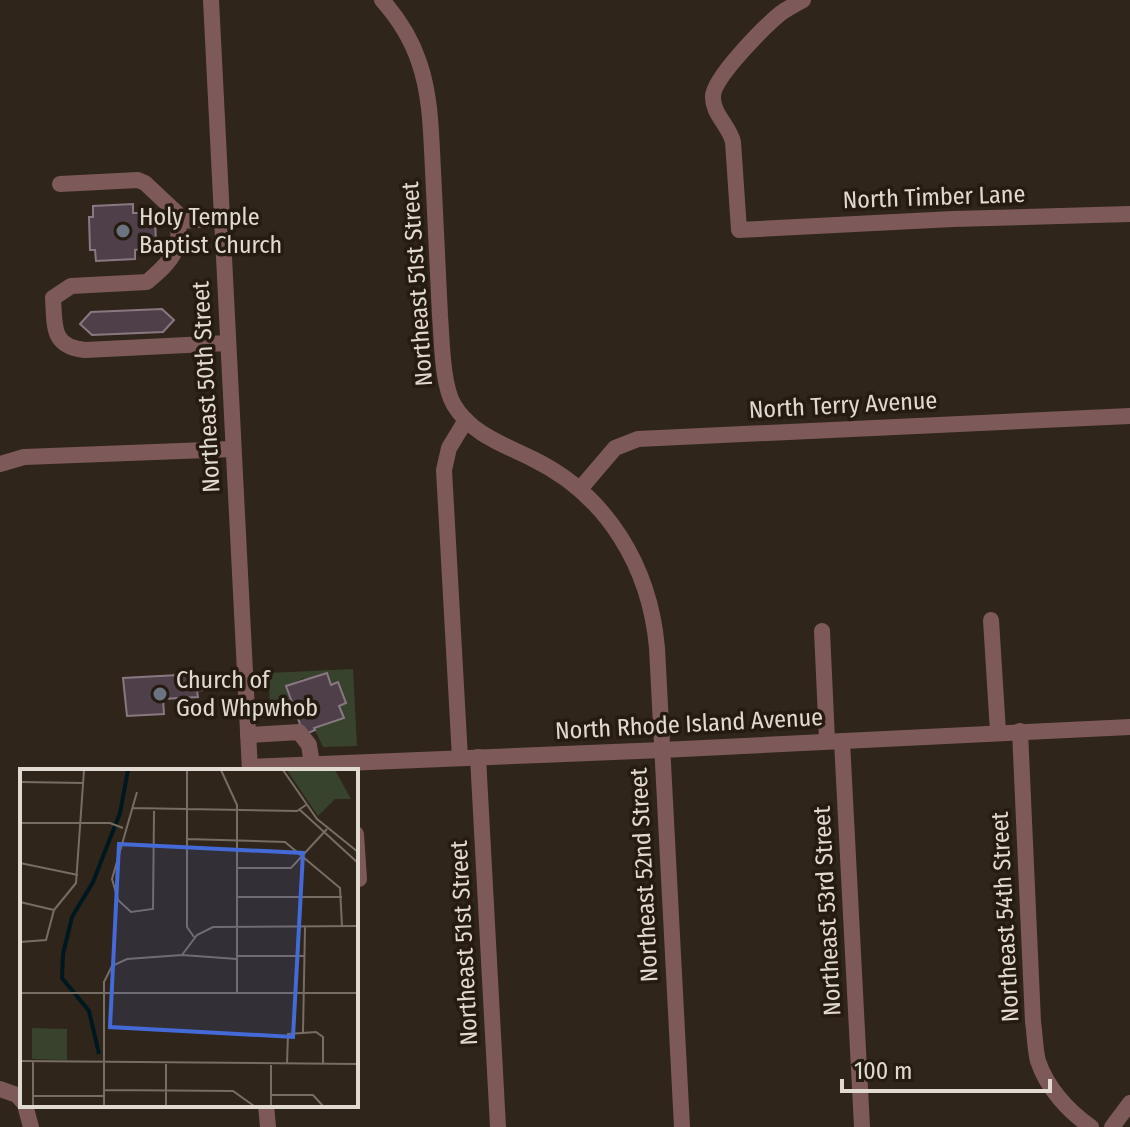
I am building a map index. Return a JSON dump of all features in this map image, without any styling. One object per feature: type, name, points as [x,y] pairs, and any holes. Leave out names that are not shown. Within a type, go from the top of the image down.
[{"type":"street","name":"Northeast 50th Street","points":[[211,0],[250,769]]},
{"type":"street","name":"Northeast 51st Street","points":[[382,0],[408,37],[419,62],[429,105],[442,345],[454,406],[466,420]]},
{"type":"street","name":"North Timber Lane","points":[[803,0],[769,24],[720,79],[713,93],[715,109],[731,131],[739,230],[1130,214]]},
{"type":"street","points":[[60,184],[142,181],[174,209],[178,221],[178,248],[147,282],[71,286],[53,298],[57,337],[67,346],[85,350],[228,343]]},
{"type":"street","points":[[178,221],[221,219]]},
{"type":"street","name":"North Terry Avenue","points":[[580,489],[615,448],[638,439],[1130,416]]},
{"type":"street","points":[[460,758],[444,470],[449,448],[466,420]]},
{"type":"street","name":"Northeast 52nd Street","points":[[466,420],[488,439],[539,462],[580,489],[617,529],[632,555],[650,601],[657,648],[682,1127]]},
{"type":"street","points":[[0,464],[24,457],[233,449]]},
{"type":"street","points":[[991,620],[998,732]]},
{"type":"street","name":"Northeast 53rd Street","points":[[822,631],[834,741],[862,1127]]},
{"type":"street","name":"North Rhode Island Avenue","points":[[250,769],[1130,727]]},
{"type":"street","name":"Northeast 54th Street","points":[[1020,731],[1033,1022],[1038,1061],[1054,1092],[1091,1127]]},
{"type":"street","points":[[248,735],[299,732],[309,745],[312,764]]},
{"type":"street","name":"Northeast 51st Street","points":[[478,757],[498,1127]]},
{"type":"street","points":[[1112,1127],[1130,1103]]},
{"type":"street","points":[[21,1107],[31,1127]]},
{"type":"street","points":[[266,1107],[268,1127]]},
{"type":"green space","points":[[353,669],[357,746],[323,747],[314,728],[344,718],[339,706],[346,702],[338,682],[331,685],[327,674],[306,681],[304,678],[286,686],[291,702],[270,705],[268,673]]},
{"type":"building","name":"Holy Temple Baptist Church","points":[[133,204],[133,213],[141,213],[141,220],[155,219],[156,242],[143,243],[143,249],[135,250],[135,259],[96,261],[95,250],[90,250],[89,217],[93,217],[93,206]]},
{"type":"building","points":[[162,309],[174,320],[163,332],[92,335],[80,324],[91,312]]},
{"type":"building","points":[[327,673],[331,685],[338,682],[346,703],[339,706],[344,718],[314,728],[304,735],[286,686]]},
{"type":"building","name":"Church of God Whpwhob","points":[[197,674],[202,690],[197,691],[198,697],[163,699],[164,714],[127,716],[123,678]]},
{"type":"place","name":"Holy Temple Baptist Church","points":[[123,231]]},
{"type":"place","name":"Church of God Whpwhob","points":[[160,694]]}]
